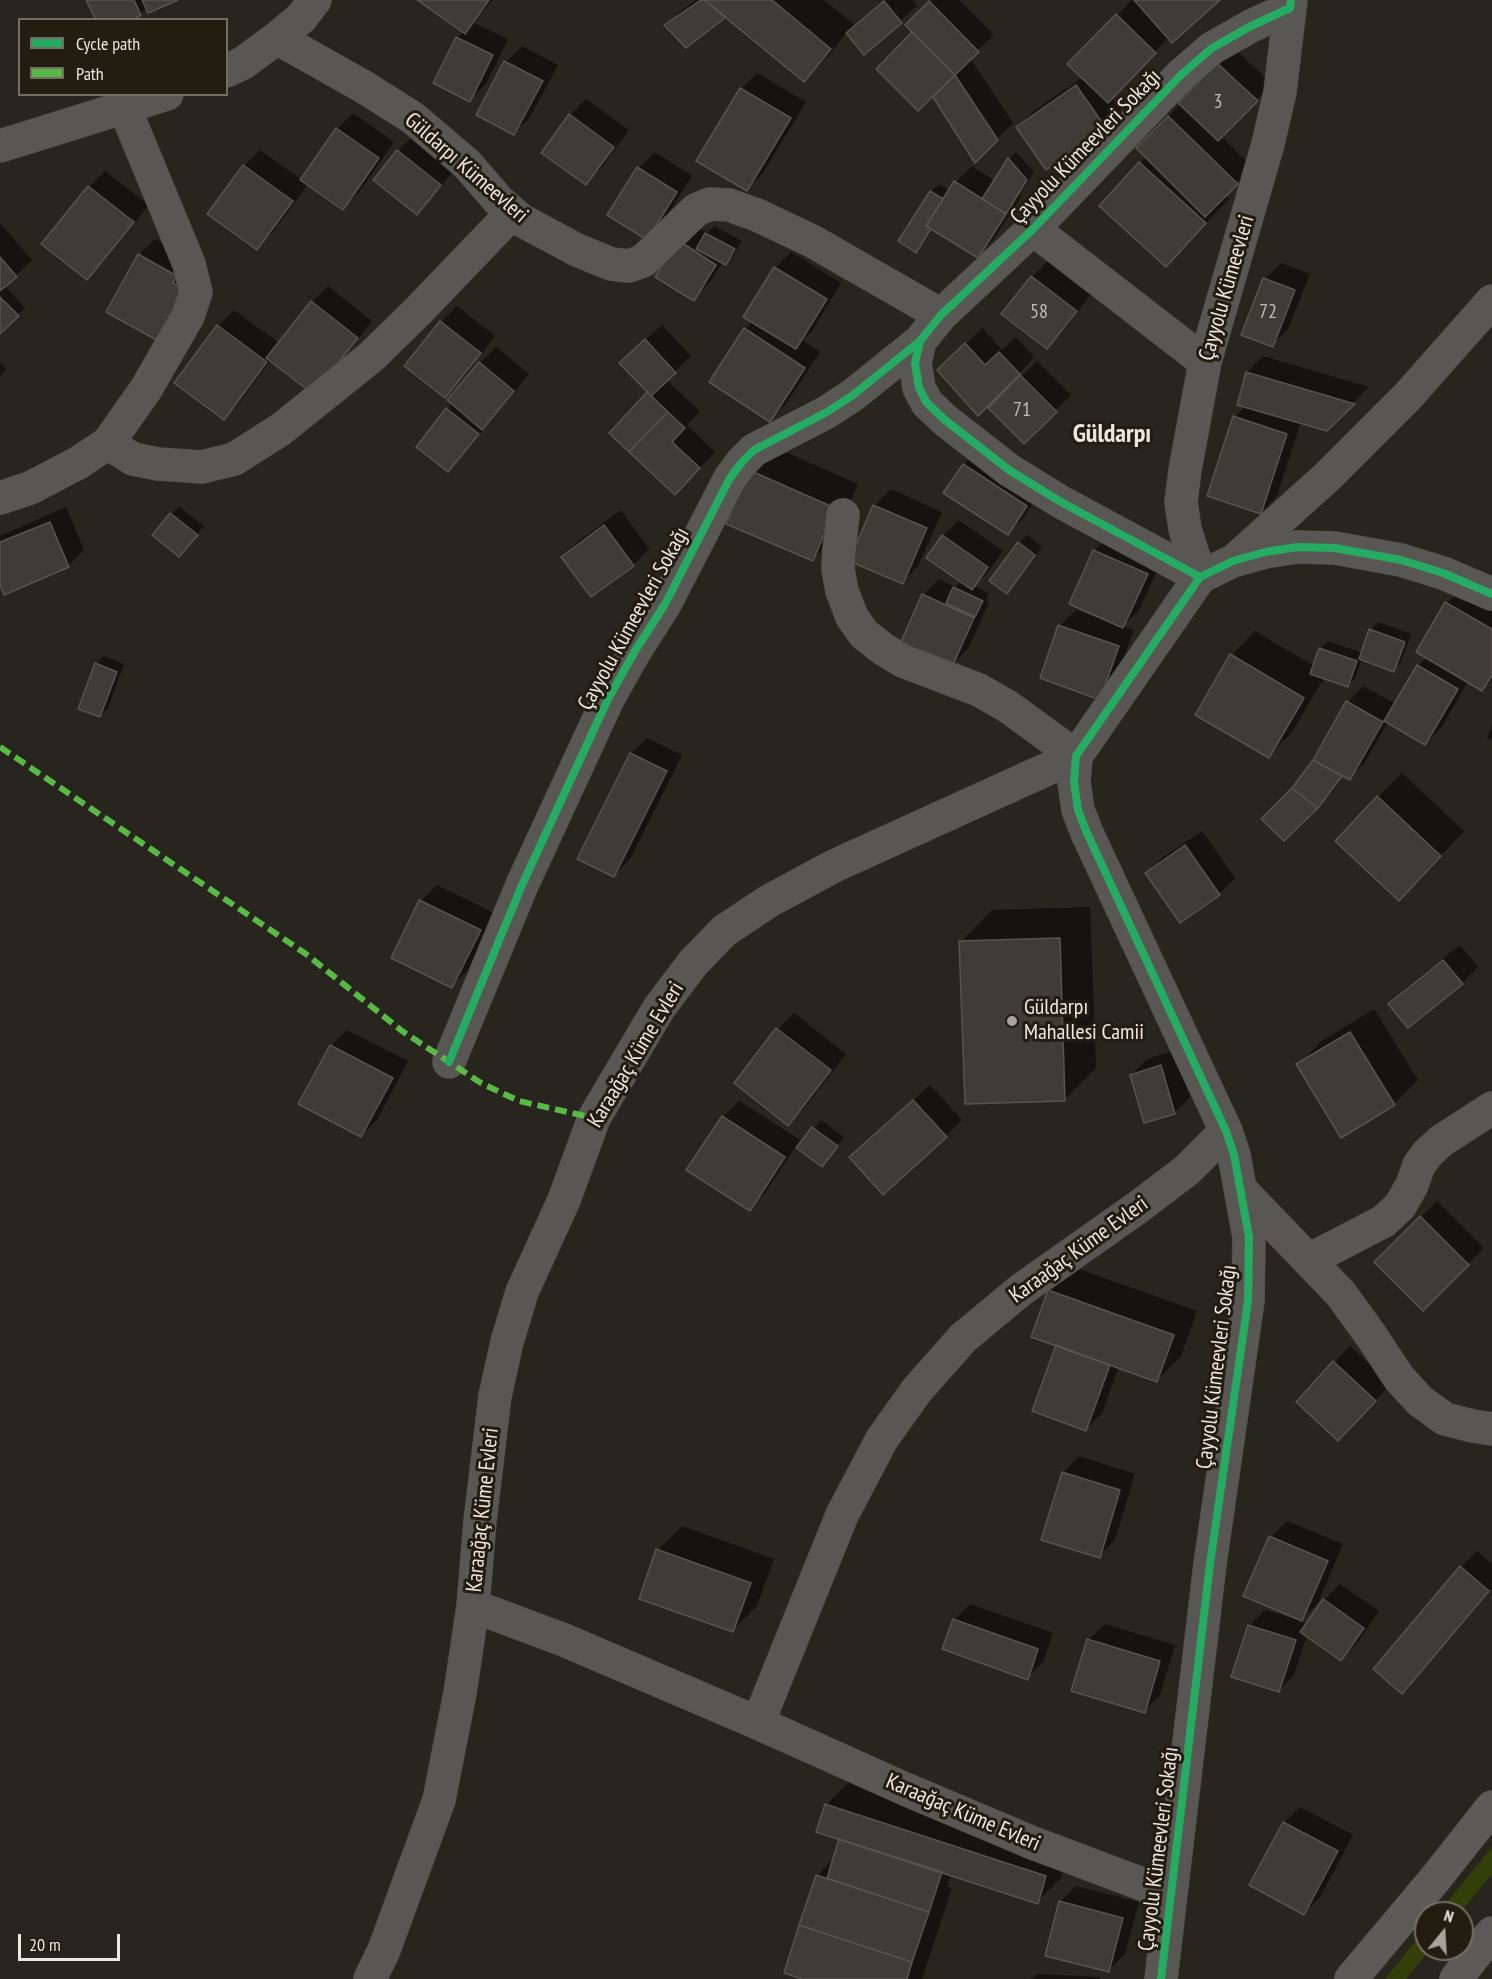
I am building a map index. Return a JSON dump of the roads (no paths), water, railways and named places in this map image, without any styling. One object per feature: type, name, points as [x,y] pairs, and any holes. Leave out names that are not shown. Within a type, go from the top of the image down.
[{"type":"main road","points":[[1351,1979],[1492,1807]]},
{"type":"main road","points":[[1456,1979],[1492,1933]]},
{"type":"street","points":[[228,70],[243,63],[277,38],[301,18],[315,0]]},
{"type":"street","name":"Çayyolu Kümeevleri Sokağı","points":[[449,1062],[522,885],[608,699],[665,604],[730,478],[742,462],[754,450],[799,428],[853,395],[920,340],[940,315],[1033,229],[1181,75],[1212,48],[1288,3]]},
{"type":"street","name":"Çayyolu Kümeevleri","points":[[1200,577],[1185,529],[1180,502],[1205,362],[1268,144],[1280,92],[1288,3]]},
{"type":"street","name":"Güldarpı Kümeevleri","points":[[277,38],[364,87],[413,118],[467,164],[512,213],[576,250],[611,264],[629,266],[644,261],[696,210],[710,204],[729,205],[758,215],[812,241],[940,315]]},
{"type":"street","points":[[0,147],[161,96]]},
{"type":"street","points":[[0,498],[30,488],[108,443],[146,389],[188,316],[196,291],[189,264],[125,109]]},
{"type":"street","points":[[108,443],[134,459],[158,464],[202,467],[234,459],[280,430],[371,357],[512,213]]},
{"type":"street","points":[[1033,229],[1205,362]]},
{"type":"street","points":[[1233,561],[1328,476],[1407,396],[1492,301]]},
{"type":"street","points":[[920,340],[915,363],[918,388],[927,403],[945,420],[1009,470],[1061,502],[1200,577]]},
{"type":"street","points":[[843,515],[838,550],[842,591],[852,617],[864,634],[882,649],[903,661],[979,690],[1007,706],[1076,756],[1200,577],[1233,561],[1265,552],[1297,547],[1335,548],[1401,560],[1443,573],[1492,594]]},
{"type":"street","name":"Çayyolu Kümeevleri Sokağı","points":[[1076,756],[1074,782],[1078,810],[1226,1131],[1242,1191],[1249,1237],[1248,1301],[1210,1564],[1161,1979]]},
{"type":"street","name":"Karaağaç Küme Evleri","points":[[370,1979],[384,1950],[439,1800],[474,1606],[480,1521],[495,1396],[510,1332],[522,1292],[564,1200],[594,1118],[659,1008],[693,963],[724,931],[769,901],[834,866],[1076,756]]},
{"type":"street","points":[[1309,1260],[1384,1221],[1400,1206],[1412,1185],[1419,1166],[1428,1153],[1441,1141],[1492,1108]]},
{"type":"street","name":"Karaağaç Küme Evleri","points":[[758,1723],[842,1515],[882,1439],[917,1390],[963,1338],[1022,1289],[1137,1209],[1187,1170],[1226,1131]]},
{"type":"street","points":[[1242,1191],[1341,1294],[1399,1378],[1420,1401],[1444,1419],[1492,1429]]},
{"type":"street","name":"Karaağaç Küme Evleri","points":[[474,1606],[564,1640],[1033,1843],[1172,1895]]},
{"type":"place","name":"Güldarpı Mahallesi Camii","points":[[1012,1021]]},
{"type":"district","name":"Güldarpı","points":[[1112,435]]}]
